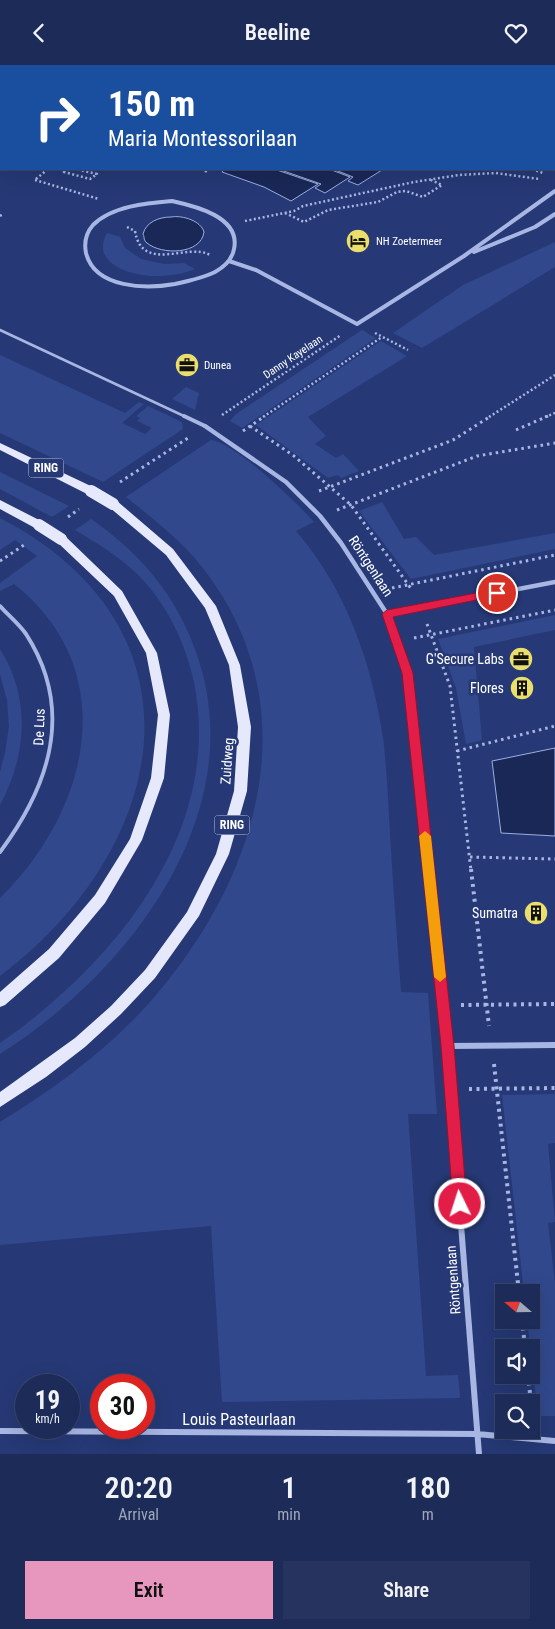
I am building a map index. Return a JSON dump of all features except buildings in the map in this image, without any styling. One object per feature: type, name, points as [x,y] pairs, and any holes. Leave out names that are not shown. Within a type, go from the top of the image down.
[{"type":"main road","name":"Zuidweg","points":[[0,446],[91,491],[145,527],[173,555],[202,593],[220,626],[234,663],[241,689],[244,750],[240,794],[227,842],[207,889],[190,919],[150,974],[88,1036],[59,1060],[0,1100]]},
{"type":"main road","points":[[0,504],[61,539],[83,556],[109,582],[143,633],[156,668],[161,691],[164,723],[163,757],[148,815],[120,874],[70,939],[44,965],[0,1001]]},
{"type":"street","points":[[229,261],[256,270],[357,324],[464,256],[555,191]]},
{"type":"street","points":[[172,201],[202,209],[218,217],[228,225],[234,235],[236,248],[229,261],[218,271],[184,283],[150,287],[126,284],[93,268],[86,255],[85,243],[90,232],[106,217],[141,204],[172,201]]},
{"type":"street","points":[[464,256],[535,227],[555,214]]},
{"type":"street","name":"Röntgenlaan","points":[[205,426],[286,482],[320,516],[341,543],[387,614],[407,673],[448,1046],[479,1454]]},
{"type":"street","points":[[387,614],[555,582]]},
{"type":"street","points":[[448,1046],[555,1045]]},
{"type":"street","name":"Louis Pasteurlaan","points":[[0,1431],[477,1434]]},
{"type":"street","points":[[477,1434],[535,1441],[555,1441]]},
{"type":"lane","points":[[0,330],[205,426]]},
{"type":"lane","name":"De Lus","points":[[0,606],[26,631],[34,645],[50,689],[53,716],[51,745],[36,794],[30,809],[0,853]]},
{"type":"path","points":[[47,170],[36,180],[104,201]]},
{"type":"path","points":[[67,170],[64,172],[90,179],[97,174],[80,170]]},
{"type":"path","points":[[228,225],[285,213],[303,206],[400,183],[485,173],[543,179]]},
{"type":"path","points":[[285,213],[304,222],[328,210],[370,204],[397,192],[406,191],[423,197],[442,185],[429,179]]},
{"type":"path","points":[[106,217],[135,231],[136,240],[144,249],[152,253],[173,255],[200,250],[220,260],[229,261]]},
{"type":"path","name":"Danny Kayelaan","points":[[133,473],[357,324]]},
{"type":"path","points":[[376,333],[408,350]]},
{"type":"path","points":[[228,442],[382,337]]},
{"type":"path","points":[[303,499],[330,485],[453,440],[555,375]]},
{"type":"path","points":[[516,430],[555,413]]},
{"type":"path","points":[[320,516],[477,456],[555,443]]},
{"type":"path","points":[[373,592],[555,555]]},
{"type":"path","points":[[0,561],[5,558]]},
{"type":"path","points":[[396,641],[555,610]]},
{"type":"path","points":[[457,751],[555,726]]},
{"type":"path","points":[[470,857],[555,859]]},
{"type":"path","points":[[443,1006],[555,1005]]},
{"type":"path","points":[[451,1089],[555,1088]]},
{"type":"shaded area","points":[[224,170],[277,170],[318,184],[291,201],[264,187],[222,172]]},
{"type":"shaded area","points":[[281,170],[332,170],[350,177],[325,193],[315,188],[321,184]]},
{"type":"shaded area","points":[[336,170],[382,170],[358,185],[348,181],[353,177]]},
{"type":"shaded area","points":[[162,218],[186,218],[202,228],[204,232],[201,240],[196,245],[180,251],[170,251],[153,247],[146,242],[143,234],[150,223]]},
{"type":"shaded area","points":[[107,233],[120,237],[125,248],[141,259],[164,264],[184,263],[195,269],[162,276],[148,276],[126,271],[117,267],[104,253],[103,244]]},
{"type":"shaded area","points":[[555,242],[555,267],[422,348],[393,333],[463,285]]},
{"type":"shaded area","points":[[362,330],[376,338],[242,428],[230,421],[236,414]]},
{"type":"shaded area","points":[[381,341],[407,356],[308,417],[326,436],[315,444],[336,458],[343,454],[359,471],[341,478],[338,475],[328,478],[256,425]]},
{"type":"shaded area","points":[[0,355],[125,413],[139,402],[144,404],[122,423],[145,434],[152,428],[137,421],[140,418],[136,416],[148,406],[182,422],[183,429],[103,482],[0,433]]},
{"type":"shaded area","points":[[186,387],[199,393],[195,410],[172,399]]},
{"type":"shaded area","points":[[211,440],[222,444],[250,462],[294,501],[314,522],[296,531],[314,553],[343,602],[364,655],[372,682],[386,762],[401,992],[428,993],[437,1114],[408,1114],[426,1376],[458,1375],[460,1398],[222,1402],[211,1226],[0,1245],[0,1122],[63,1080],[103,1048],[156,995],[193,946],[223,894],[246,840],[259,784],[262,727],[254,670],[233,615],[198,562],[173,536],[126,497]]},
{"type":"shaded area","points":[[0,472],[69,506],[52,517],[0,489]]},
{"type":"shaded area","points":[[382,502],[404,539],[416,537],[434,555],[555,533],[555,549],[411,579],[359,511]]},
{"type":"shaded area","points":[[0,518],[68,564],[114,618],[139,678],[144,741],[131,804],[102,866],[58,924],[0,976],[0,898],[31,863],[55,824],[73,783],[82,741],[81,699],[71,658],[49,619],[14,584],[0,591],[0,583],[37,556],[15,540],[0,550]]},
{"type":"shaded area","points":[[91,519],[122,543],[150,571],[173,603],[183,621],[191,639],[208,700],[209,761],[196,820],[171,876],[137,929],[96,977],[49,1019],[0,1054],[0,1043],[42,1011],[83,974],[119,933],[151,889],[176,841],[192,790],[199,737],[194,682],[185,651],[164,608],[145,582],[106,549],[75,530]]},
{"type":"shaded area","points":[[555,615],[555,630],[474,647],[482,740],[466,744],[456,688],[438,639]]},
{"type":"shaded area","points":[[0,649],[17,687],[22,727],[16,766],[0,805],[0,772],[9,726],[7,700],[0,674]]},
{"type":"shaded area","points":[[555,748],[555,836],[501,833],[492,761]]},
{"type":"shaded area","points":[[555,1094],[555,1143],[548,1144],[555,1222],[548,1223],[555,1284],[555,1416],[540,1416],[540,1394],[535,1394],[534,1384],[540,1384],[540,1339],[529,1339],[528,1329],[540,1329],[540,1284],[523,1284],[502,1095]]},
{"type":"slow traffic","points":[[425,836],[440,977]]},
{"type":"place","name":"NH Zoetermeer","points":[[358,241]]},
{"type":"place","name":"Dunea","points":[[187,365]]},
{"type":"place","name":"G'Secure Labs","points":[[521,659]]},
{"type":"place","name":"Flores","points":[[522,688]]},
{"type":"place","name":"Sumatra","points":[[536,913]]},
{"type":"route","points":[[460,1204],[448,1046],[407,673],[387,614],[497,593]]}]
